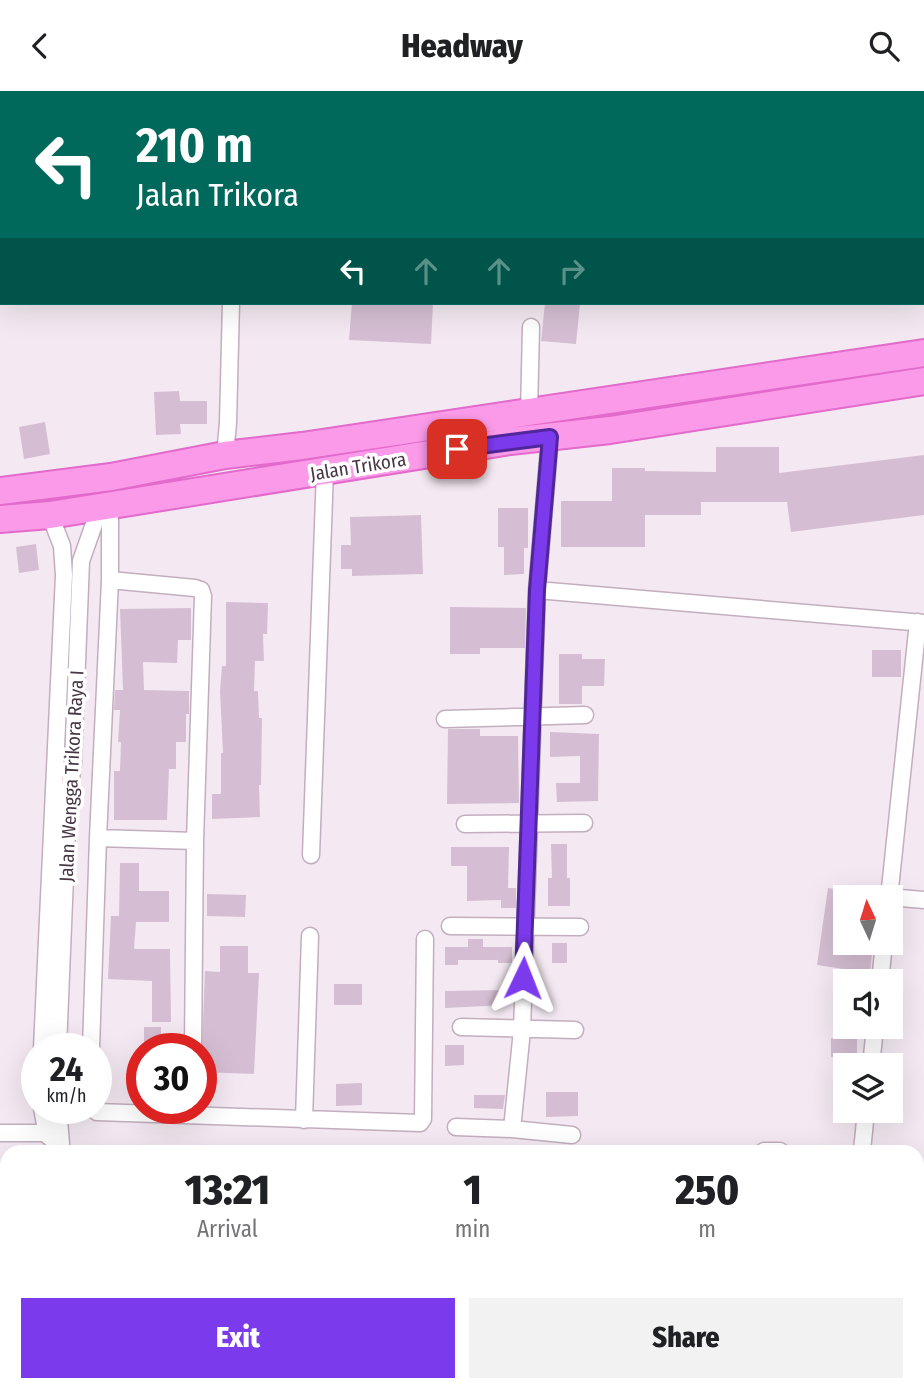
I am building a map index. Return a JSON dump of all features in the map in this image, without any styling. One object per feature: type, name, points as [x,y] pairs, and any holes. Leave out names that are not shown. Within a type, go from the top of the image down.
[{"type":"main road","name":"Jalan Trikora","points":[[0,491],[111,477],[225,455],[529,413],[924,353]]},
{"type":"main road","name":"Jalan Trikora","points":[[0,520],[50,515],[510,440],[610,430],[924,381]]},
{"type":"street","points":[[225,455],[231,305]]},
{"type":"street","points":[[529,413],[531,327]]},
{"type":"street","points":[[512,1129],[522,1030],[537,590],[550,437]]},
{"type":"street","points":[[311,855],[325,471]]},
{"type":"street","points":[[92,1033],[110,580],[105,506]]},
{"type":"street","name":"Jalan Wengga Trikora Raya I","points":[[43,1033],[72,561],[105,506]]},
{"type":"street","name":"Jalan Wengga Trikora Raya I","points":[[50,515],[72,561],[73,764],[68,804],[59,1033]]},
{"type":"street","points":[[110,580],[195,588],[201,590],[204,596],[195,841],[193,1033]]},
{"type":"street","points":[[537,590],[921,622],[891,885]]},
{"type":"street","points":[[445,719],[585,715]]},
{"type":"street","points":[[465,824],[584,823]]},
{"type":"street","points":[[98,838],[195,841]]},
{"type":"street","points":[[903,899],[924,900]]},
{"type":"street","points":[[450,926],[580,927]]},
{"type":"street","points":[[304,1120],[310,936]]},
{"type":"street","points":[[217,1114],[304,1120],[420,1123],[423,1119],[425,939]]},
{"type":"street","points":[[461,1027],[575,1030]]},
{"type":"street","points":[[863,1145],[865,1123]]},
{"type":"street","points":[[50,1124],[58,1142]]},
{"type":"street","points":[[58,1124],[58,1142]]},
{"type":"street","points":[[456,1127],[572,1135]]},
{"type":"street","points":[[0,1133],[58,1142]]},
{"type":"building","points":[[352,305],[433,305],[431,344],[349,340]]},
{"type":"building","points":[[545,305],[580,305],[576,344],[541,341]]},
{"type":"building","points":[[179,391],[180,401],[207,401],[207,424],[180,424],[181,434],[156,435],[154,392]]},
{"type":"building","points":[[45,422],[50,454],[24,459],[19,427]]},
{"type":"building","points":[[716,447],[779,447],[779,473],[924,455],[924,515],[791,532],[787,502],[701,502],[701,515],[645,515],[645,547],[561,547],[561,501],[612,501],[612,468],[716,472]]},
{"type":"building","points":[[498,508],[528,508],[528,548],[524,548],[524,574],[504,575],[504,547],[498,547]]},
{"type":"building","points":[[421,515],[423,574],[352,576],[352,569],[341,569],[341,545],[351,545],[350,517]]},
{"type":"building","points":[[36,544],[39,570],[19,573],[16,547]]},
{"type":"building","points":[[226,602],[268,603],[267,634],[263,634],[264,661],[255,661],[254,691],[258,691],[259,718],[262,718],[260,817],[212,819],[212,794],[221,794],[223,753],[220,691],[222,666],[226,666]]},
{"type":"building","points":[[450,607],[526,608],[525,648],[480,648],[480,654],[450,654]]},
{"type":"building","points":[[191,608],[191,640],[178,640],[177,663],[143,662],[144,690],[189,691],[186,742],[176,742],[176,769],[169,769],[167,820],[114,820],[114,771],[120,771],[121,742],[118,742],[120,710],[114,710],[115,690],[123,690],[120,609]]},
{"type":"building","points":[[872,650],[901,650],[901,677],[872,677]]},
{"type":"building","points":[[559,654],[582,654],[582,659],[605,659],[604,686],[582,686],[582,704],[559,704]]},
{"type":"building","points":[[448,729],[480,729],[480,736],[518,736],[519,803],[447,804]]},
{"type":"building","points":[[550,732],[599,734],[598,801],[557,802],[556,783],[580,783],[580,756],[550,757]]},
{"type":"building","points":[[551,844],[567,844],[570,906],[548,906],[548,878],[552,878]]},
{"type":"building","points":[[451,847],[509,847],[508,888],[516,888],[516,908],[501,908],[501,900],[467,901],[467,866],[451,866]]},
{"type":"building","points":[[120,863],[139,863],[139,891],[169,891],[169,922],[136,922],[134,949],[170,949],[171,1022],[152,1022],[152,981],[108,979],[111,916],[119,916]]},
{"type":"building","points":[[828,888],[833,889],[833,955],[872,955],[870,969],[817,965]]},
{"type":"building","points":[[207,894],[246,895],[245,917],[207,916]]},
{"type":"building","points":[[468,939],[483,939],[483,947],[512,947],[512,963],[498,963],[498,960],[458,960],[458,965],[445,965],[445,947],[468,947]]},
{"type":"building","points":[[552,943],[567,943],[567,963],[552,963]]},
{"type":"building","points":[[220,946],[248,946],[248,973],[259,973],[254,1074],[217,1073],[217,1033],[203,1033],[205,971],[220,972]]},
{"type":"building","points":[[334,984],[362,984],[362,1005],[334,1005]]},
{"type":"building","points":[[506,990],[506,1005],[445,1008],[445,991]]},
{"type":"building","points":[[144,1027],[161,1027],[161,1033],[144,1033]]},
{"type":"building","points":[[831,1038],[857,1039],[857,1053],[833,1053],[831,1057]]},
{"type":"building","points":[[445,1045],[464,1045],[464,1065],[445,1066]]},
{"type":"building","points":[[362,1083],[362,1105],[336,1106],[336,1084]]},
{"type":"building","points":[[546,1092],[578,1092],[578,1116],[546,1117]]},
{"type":"building","points":[[474,1095],[505,1095],[503,1109],[474,1108]]},
{"type":"route","points":[[457,449],[510,440],[550,437],[537,590],[523,978]]}]
